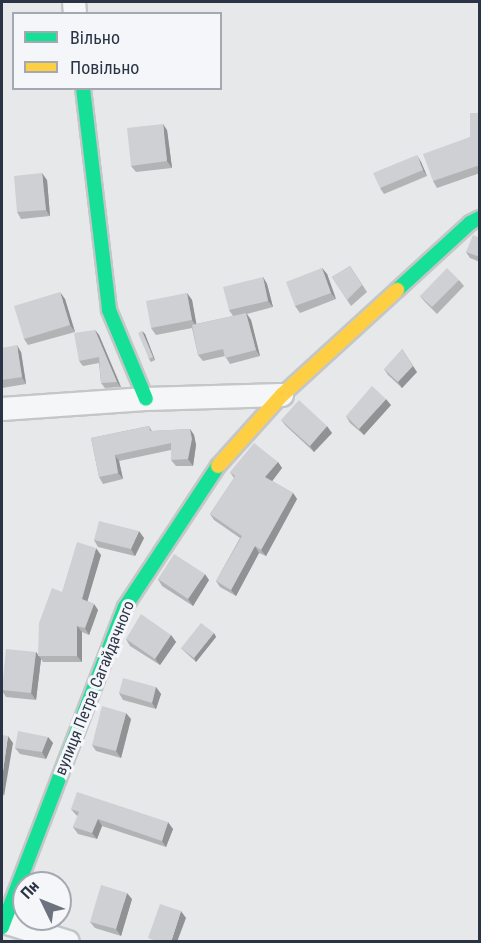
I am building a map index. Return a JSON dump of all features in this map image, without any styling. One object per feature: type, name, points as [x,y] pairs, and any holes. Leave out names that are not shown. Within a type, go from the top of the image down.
[{"type":"street","points":[[83,90],[109,310],[146,399]]},
{"type":"street","name":"вулиця Петра Сагайдачного","points":[[3,925],[125,607],[210,474],[282,395],[470,223],[480,218]]},
{"type":"street","points":[[2,409],[146,399],[282,395]]},
{"type":"street","points":[[3,925],[68,942]]},
{"type":"building","points":[[470,113],[480,113],[480,165],[433,181],[423,154],[470,137]]},
{"type":"building","points":[[163,124],[167,161],[131,166],[127,128]]},
{"type":"building","points":[[417,155],[423,170],[380,188],[373,173]]},
{"type":"building","points":[[42,173],[46,210],[17,212],[14,176]]},
{"type":"building","points":[[473,235],[480,238],[480,257],[466,252]]},
{"type":"building","points":[[350,266],[362,285],[347,300],[332,277]]},
{"type":"building","points":[[322,268],[331,293],[295,306],[286,282]]},
{"type":"building","points":[[447,268],[459,280],[432,307],[420,296]]},
{"type":"building","points":[[263,277],[268,301],[229,310],[223,287]]},
{"type":"building","points":[[60,292],[70,325],[24,339],[14,306]]},
{"type":"building","points":[[187,293],[192,320],[151,328],[146,301]]},
{"type":"building","points":[[246,313],[256,350],[225,358],[223,349],[198,355],[192,325]]},
{"type":"building","points":[[95,330],[117,382],[101,383],[99,357],[79,361],[74,333]]},
{"type":"building","points":[[142,331],[153,357],[149,359],[138,333]]},
{"type":"building","points":[[17,345],[22,377],[2,380],[2,348]]},
{"type":"building","points":[[402,349],[413,366],[398,382],[384,369]]},
{"type":"building","points":[[372,386],[386,399],[359,429],[346,416]]},
{"type":"building","points":[[299,400],[327,426],[310,446],[281,420]]},
{"type":"building","points":[[149,426],[150,431],[190,429],[192,439],[188,459],[171,460],[171,443],[115,455],[118,473],[99,477],[91,438]]},
{"type":"building","points":[[254,443],[278,462],[265,477],[293,493],[261,550],[255,546],[231,590],[216,581],[242,536],[210,514],[235,476],[230,472]]},
{"type":"building","points":[[99,521],[139,531],[131,549],[94,540]]},
{"type":"building","points":[[77,542],[96,548],[82,599],[94,604],[85,628],[77,626],[77,656],[38,656],[39,623],[52,588],[62,592]]},
{"type":"building","points":[[174,554],[205,574],[188,599],[158,579]]},
{"type":"building","points":[[141,614],[171,635],[155,659],[126,639]]},
{"type":"building","points":[[201,623],[214,633],[194,658],[181,648]]},
{"type":"building","points":[[6,649],[36,652],[31,693],[2,690]]},
{"type":"building","points":[[123,678],[156,687],[152,703],[119,693]]},
{"type":"building","points":[[102,706],[126,713],[116,751],[92,745]]},
{"type":"building","points":[[18,731],[48,737],[42,752],[15,748]]},
{"type":"building","points":[[2,735],[8,736],[2,778]]},
{"type":"building","points":[[77,792],[168,822],[162,841],[98,819],[92,833],[73,827],[79,812],[71,809]]},
{"type":"building","points":[[101,885],[127,893],[116,929],[90,922]]},
{"type":"building","points":[[160,904],[181,911],[171,942],[159,942],[148,938]]},
{"type":"traffic: fast","points":[[83,90],[109,310],[146,399]]},
{"type":"traffic: fast","points":[[397,290],[470,223],[480,218]]},
{"type":"traffic: fast","points":[[2,927],[125,607],[218,466]]},
{"type":"traffic: slow","points":[[218,466],[282,395],[397,290]]}]
